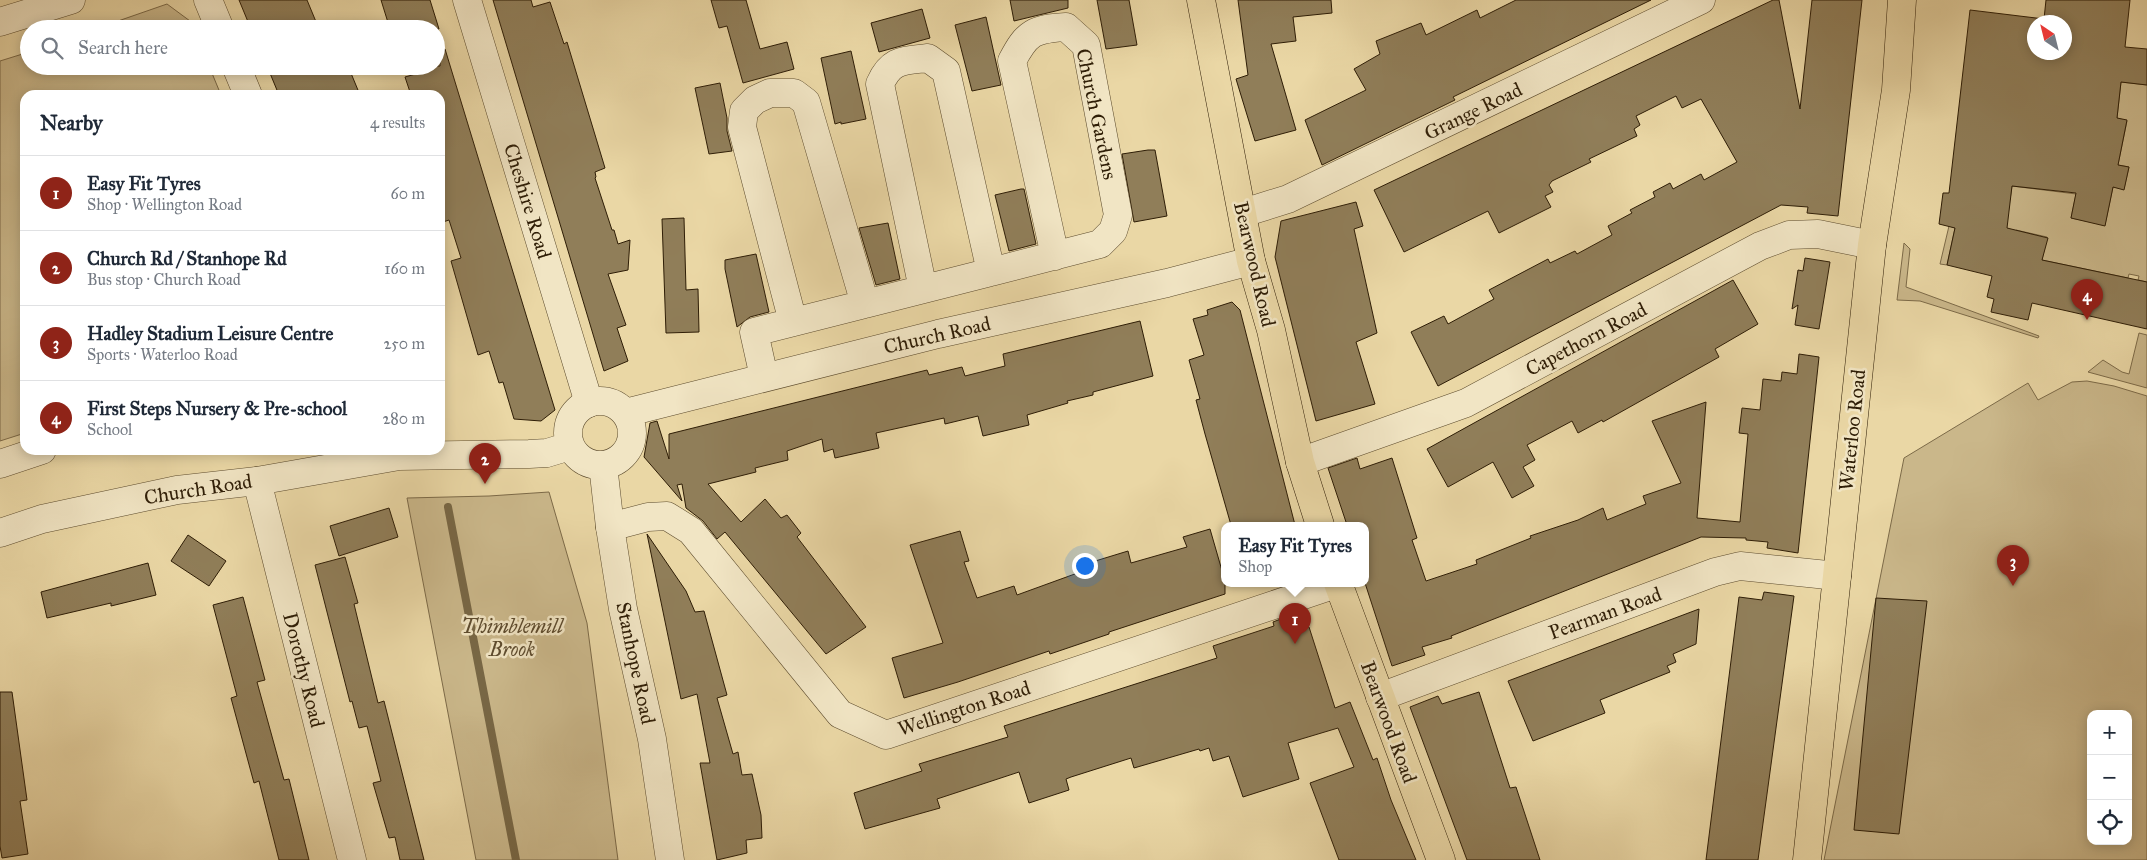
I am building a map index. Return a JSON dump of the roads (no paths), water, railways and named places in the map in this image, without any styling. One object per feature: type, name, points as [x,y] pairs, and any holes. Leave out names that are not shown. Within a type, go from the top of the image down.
[{"type":"main road","name":"Bearwood Road","points":[[1201,0],[1251,261],[1271,330],[1300,462],[1319,522]]},
{"type":"main road","name":"Waterloo Road","points":[[1807,860],[1872,244],[1896,90],[1902,0]]},
{"type":"main road","name":"Bearwood Road","points":[[1340,587],[1441,860]]},
{"type":"street","points":[[0,22],[71,0]]},
{"type":"street","points":[[208,0],[216,20]]},
{"type":"street","name":"Cheshire Road","points":[[467,0],[589,403]]},
{"type":"street","name":"Grange Road","points":[[1242,213],[1288,199],[1701,0]]},
{"type":"street","name":"Church Gardens","points":[[764,377],[754,332],[1055,256],[1100,244],[1113,231],[1118,215],[1086,45],[1066,27],[1042,28],[1023,40],[1012,61],[1055,256]]},
{"type":"street","points":[[923,289],[880,84],[886,70],[903,60],[928,58],[946,71],[991,272]]},
{"type":"street","points":[[240,75],[246,90]]},
{"type":"street","points":[[793,322],[742,127],[744,111],[755,100],[770,93],[794,93],[806,102],[865,304]]},
{"type":"street","name":"Capethorn Road","points":[[1300,462],[1466,403],[1760,246],[1789,235],[1818,234],[1872,244]]},
{"type":"street","name":"Church Road","points":[[625,413],[938,334],[1167,283],[1251,261]]},
{"type":"street","points":[[609,402],[625,413],[630,421],[631,441],[621,458],[613,463],[593,465],[583,461],[570,446],[568,425],[580,408],[589,403],[609,402]]},
{"type":"street","name":"Church Road","points":[[445,453],[538,454],[570,446]]},
{"type":"street","points":[[0,464],[27,455]]},
{"type":"street","name":"Church Road","points":[[0,533],[42,520],[177,490],[256,481],[388,455]]},
{"type":"street","name":"Stanhope Road","points":[[603,465],[610,528],[623,609],[652,739],[670,860]]},
{"type":"street","name":"Dorothy Road","points":[[256,481],[352,860]]},
{"type":"street","name":"Wellington Road","points":[[610,528],[648,517],[667,516],[690,531],[840,714],[886,734],[1327,587]]},
{"type":"street","name":"Pearman Road","points":[[1380,698],[1714,572],[1740,566],[1837,576]]},
{"type":"waterway","name":"Thimblemill Brook","points":[[448,507],[516,860]]},
{"type":"place","name":"First Steps Nursery & Pre-school","points":[[2087,320]]},
{"type":"place","name":"Church Rd / Stanhope Rd","points":[[485,484]]},
{"type":"place","name":"Hadley Stadium Leisure Centre","points":[[2013,586]]},
{"type":"place","name":"Easy Fit Tyres","points":[[1295,644]]}]
